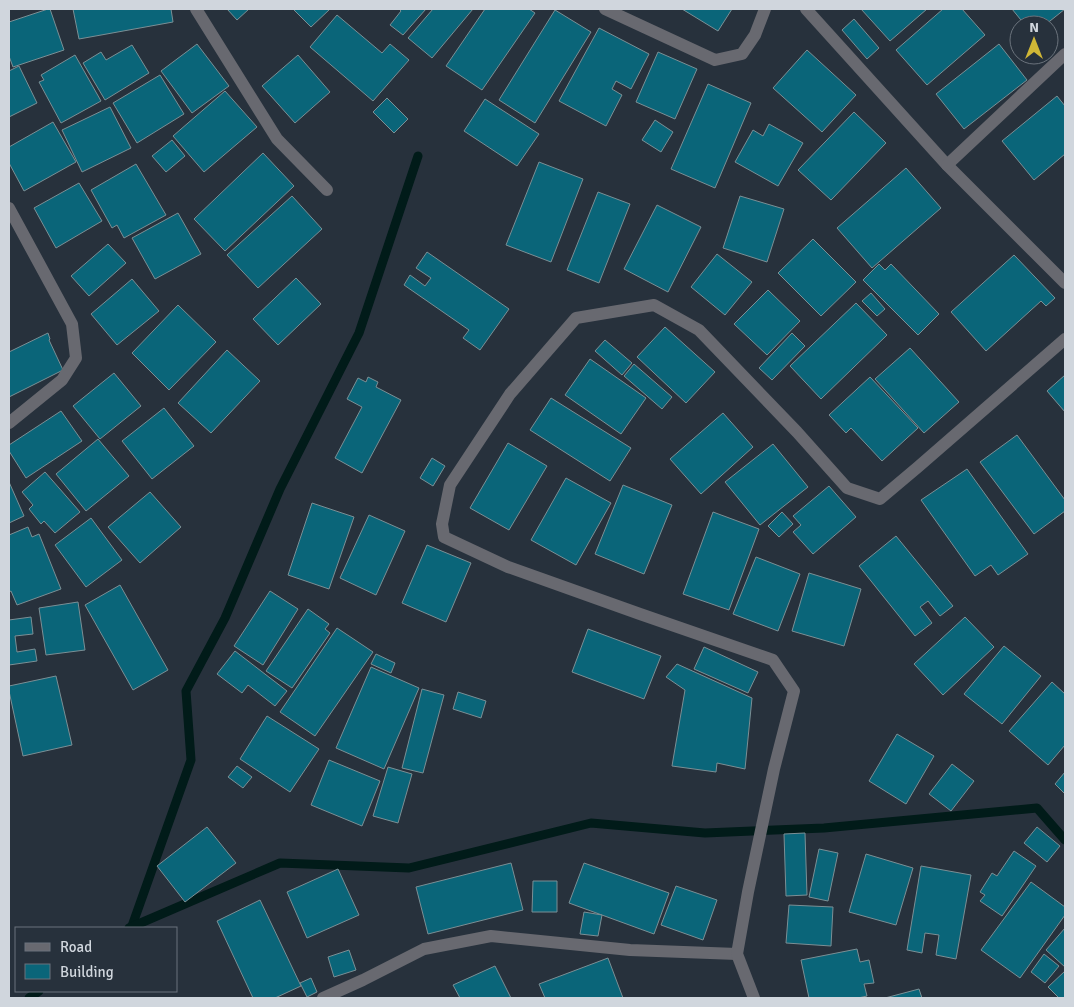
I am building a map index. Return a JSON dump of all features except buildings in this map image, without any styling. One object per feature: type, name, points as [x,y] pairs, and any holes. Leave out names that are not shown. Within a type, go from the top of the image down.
[{"type":"street","points":[[196,9],[277,139],[327,190]]},
{"type":"street","points":[[605,9],[715,60],[742,54],[755,35],[765,9]]},
{"type":"street","points":[[806,9],[947,165],[1065,283]]},
{"type":"street","points":[[947,165],[1065,54]]},
{"type":"street","points":[[9,208],[72,324],[76,358],[62,380],[9,423]]},
{"type":"street","points":[[754,998],[737,954],[768,798],[794,691],[773,660],[508,567],[444,537],[442,524],[450,485],[510,394],[576,318],[654,305],[699,330],[797,432],[847,488],[880,499],[1065,339]]},
{"type":"street","points":[[323,998],[424,949],[491,936],[630,950],[737,954]]},
{"type":"waterway","points":[[132,926],[191,760],[186,691],[225,618],[280,489],[359,333],[418,156]]},
{"type":"waterway","points":[[131,927],[280,863],[409,868],[591,823],[705,833],[824,828],[1037,808],[1065,840]]},
{"type":"waterway","points":[[29,998],[38,992]]}]
